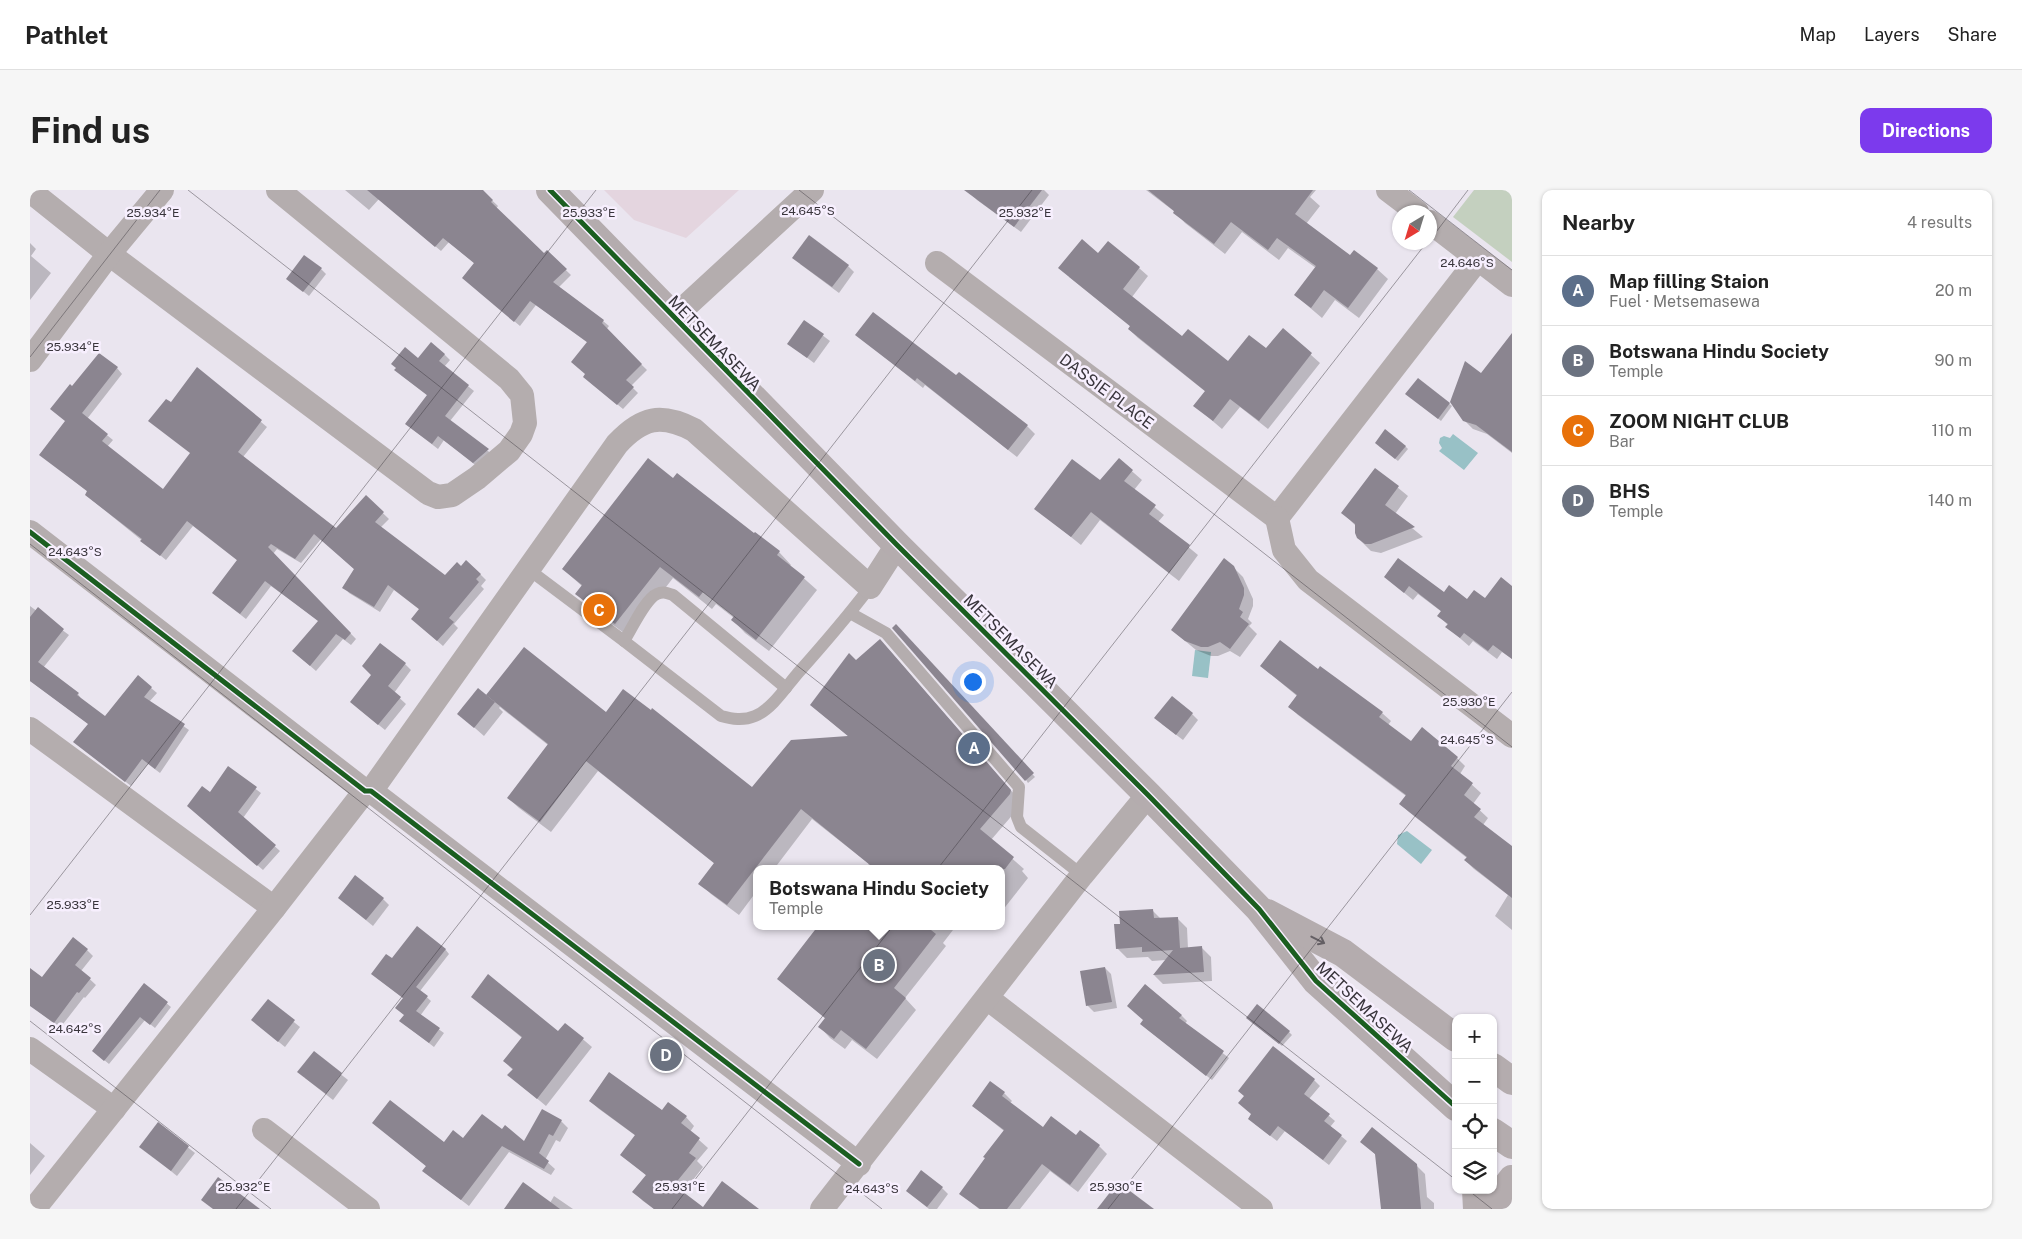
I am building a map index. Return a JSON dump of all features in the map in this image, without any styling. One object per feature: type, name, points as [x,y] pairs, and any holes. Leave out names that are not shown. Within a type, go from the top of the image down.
[{"type":"street","points":[[30,360],[109,254],[162,190]]},
{"type":"street","points":[[30,191],[109,254],[428,493],[438,497],[452,495],[477,478],[510,451],[521,434],[525,423],[522,395],[509,379],[278,190]]},
{"type":"street","name":"METSEMASEWA","points":[[550,190],[673,318],[1259,909],[1316,980],[1452,1106]]},
{"type":"street","points":[[673,318],[812,190]]},
{"type":"street","points":[[1388,190],[1408,205]]},
{"type":"street","points":[[1437,227],[1512,285]]},
{"type":"street","points":[[1478,258],[1276,518],[1284,550],[1308,580],[1512,736]]},
{"type":"street","name":"DASSIE PLACE","points":[[936,263],[1276,518]]},
{"type":"street","points":[[34,1209],[368,791],[617,444],[637,426],[656,420],[667,420],[677,421],[694,430],[870,587],[897,545]]},
{"type":"street","points":[[30,532],[859,1164]]},
{"type":"street","points":[[30,729],[274,908]]},
{"type":"street","points":[[826,1208],[1082,875],[1148,795]]},
{"type":"street","name":"METSEMASEWA","points":[[1259,909],[1343,953],[1452,1035]]},
{"type":"street","points":[[987,998],[1261,1209]]},
{"type":"street","points":[[30,1049],[114,1109]]},
{"type":"street","points":[[1497,1055],[1512,1056]]},
{"type":"street","points":[[1497,1070],[1512,1081]]},
{"type":"street","points":[[264,1130],[368,1209]]},
{"type":"street","points":[[1497,1135],[1512,1145]]},
{"type":"street","points":[[1489,1209],[1512,1180]]},
{"type":"street","points":[[1476,1194],[1477,1209]]},
{"type":"lane","points":[[528,569],[721,716],[732,719],[753,717],[763,712],[850,614],[870,587]]},
{"type":"lane","points":[[624,641],[651,598],[658,593],[666,592],[786,688]]},
{"type":"lane","points":[[850,614],[886,633],[1019,787],[1016,817],[1023,830],[1082,875]]},
{"type":"shaded area","points":[[604,190],[739,190],[686,238],[634,220]]},
{"type":"green space","points":[[1474,190],[1512,190],[1512,262],[1453,217]]},
{"type":"water","points":[[1453,434],[1478,453],[1464,470],[1439,451],[1442,448],[1439,443],[1440,438],[1444,436],[1450,438]]},
{"type":"water","points":[[1195,650],[1211,652],[1208,678],[1192,676]]},
{"type":"water","points":[[1407,831],[1432,850],[1421,864],[1397,844],[1398,835]]},
{"type":"building","points":[[367,190],[483,190],[493,200],[491,202],[544,253],[547,250],[567,269],[553,282],[604,320],[602,323],[642,364],[626,380],[634,387],[617,405],[583,377],[585,374],[571,362],[587,342],[530,301],[514,322],[462,278],[474,263],[443,238],[435,247]]},
{"type":"building","points":[[964,190],[1042,190],[1014,227]]},
{"type":"building","points":[[1148,190],[1313,190],[1295,214],[1350,255],[1354,250],[1378,268],[1348,308],[1324,290],[1311,308],[1294,295],[1316,266],[1277,238],[1268,250],[1231,222],[1214,244],[1173,213],[1174,211]]},
{"type":"building","points":[[809,235],[849,265],[832,287],[792,258]]},
{"type":"building","points":[[1082,239],[1098,253],[1108,241],[1140,267],[1123,289],[1182,336],[1188,329],[1228,361],[1249,335],[1266,348],[1283,328],[1312,353],[1259,421],[1230,399],[1213,421],[1193,406],[1205,391],[1128,329],[1130,326],[1058,268]]},
{"type":"building","points":[[304,255],[322,268],[303,292],[286,279]]},
{"type":"building","points":[[873,312],[956,375],[959,372],[1028,425],[1008,450],[917,378],[915,381],[855,335]]},
{"type":"building","points":[[804,320],[824,334],[807,358],[787,344]]},
{"type":"building","points":[[1512,333],[1512,452],[1476,425],[1463,421],[1450,402],[1465,361],[1481,373]]},
{"type":"building","points":[[431,342],[445,354],[439,361],[469,385],[445,416],[489,449],[473,463],[438,436],[432,444],[405,424],[427,395],[394,370],[396,368],[391,364],[405,347],[418,358]]},
{"type":"building","points":[[99,353],[118,367],[82,413],[108,434],[102,441],[163,489],[190,453],[148,421],[166,399],[171,402],[197,367],[262,420],[238,452],[336,528],[366,495],[384,512],[375,522],[445,575],[457,562],[461,566],[466,560],[481,574],[476,579],[479,582],[449,618],[454,622],[437,641],[411,619],[419,609],[388,585],[374,607],[342,588],[354,569],[314,534],[295,559],[271,544],[268,547],[351,633],[345,640],[336,634],[310,666],[292,651],[318,621],[265,581],[240,614],[212,593],[237,560],[187,521],[160,556],[140,541],[142,539],[85,495],[87,491],[39,455],[65,421],[50,409]]},
{"type":"building","points":[[1418,378],[1450,403],[1438,419],[1405,394]]},
{"type":"building","points":[[1385,429],[1406,446],[1395,459],[1375,443]]},
{"type":"building","points":[[648,458],[673,478],[677,473],[755,532],[780,551],[777,555],[805,577],[756,640],[731,620],[734,616],[703,592],[699,597],[660,567],[615,624],[575,594],[582,585],[562,569]]},
{"type":"building","points":[[1119,458],[1133,470],[1124,481],[1156,505],[1149,514],[1190,545],[1169,573],[1091,512],[1071,537],[1034,509],[1072,459],[1100,480]]},
{"type":"building","points":[[1375,468],[1399,486],[1385,505],[1415,527],[1371,544],[1365,544],[1357,538],[1355,524],[1341,513]]},
{"type":"building","points":[[1224,558],[1234,566],[1244,588],[1244,595],[1239,609],[1243,612],[1240,617],[1249,624],[1230,649],[1220,642],[1208,647],[1201,647],[1185,641],[1171,630]]},
{"type":"building","points":[[1398,558],[1444,592],[1449,585],[1467,599],[1474,590],[1485,598],[1501,577],[1512,586],[1512,659],[1493,645],[1488,651],[1464,633],[1460,638],[1445,627],[1448,624],[1437,616],[1441,611],[1409,586],[1404,593],[1384,577]]},
{"type":"building","points":[[38,607],[64,629],[38,662],[79,693],[77,695],[105,716],[138,675],[152,687],[144,697],[185,724],[155,769],[142,759],[125,782],[73,742],[88,724],[30,681],[30,617]]},
{"type":"building","points":[[896,624],[1034,773],[1025,781],[892,628]]},
{"type":"building","points":[[880,639],[1011,790],[1010,794],[980,829],[1014,857],[1005,869],[1005,865],[870,865],[801,809],[758,865],[753,865],[753,871],[727,905],[698,884],[714,863],[586,761],[540,822],[507,798],[548,744],[486,695],[524,647],[606,712],[623,689],[651,710],[652,708],[752,787],[791,740],[848,736],[810,705],[849,653],[856,660]]},
{"type":"building","points":[[1280,640],[1318,669],[1320,666],[1383,712],[1379,717],[1411,741],[1422,727],[1458,757],[1451,766],[1473,783],[1464,795],[1481,809],[1474,817],[1512,846],[1512,898],[1464,860],[1467,857],[1399,804],[1406,795],[1288,707],[1297,695],[1260,666]]},
{"type":"building","points":[[380,643],[406,663],[388,686],[401,697],[378,725],[350,702],[371,675],[362,666]]},
{"type":"building","points":[[478,688],[495,702],[474,728],[457,714]]},
{"type":"building","points":[[1172,696],[1193,713],[1176,735],[1154,718]]},
{"type":"building","points":[[228,766],[257,787],[238,812],[276,845],[257,866],[187,806],[202,786],[210,792]]},
{"type":"building","points":[[355,875],[384,898],[366,920],[338,898]]},
{"type":"building","points":[[1153,909],[1154,918],[1178,917],[1180,948],[1202,946],[1204,972],[1153,975],[1173,950],[1142,952],[1142,947],[1116,949],[1114,924],[1120,924],[1119,911]]},
{"type":"building","points":[[417,926],[446,949],[416,987],[428,996],[416,1011],[440,1028],[429,1043],[399,1021],[404,1015],[395,1008],[403,998],[371,974],[386,954],[392,958]]},
{"type":"building","points":[[815,930],[931,930],[936,934],[894,988],[906,998],[866,1049],[841,1030],[834,1039],[818,1027],[825,1018],[777,979]]},
{"type":"building","points":[[73,937],[88,949],[75,965],[91,978],[79,993],[77,992],[54,1023],[30,1006],[30,968],[42,977]]},
{"type":"building","points":[[1105,967],[1112,1002],[1086,1006],[1080,971]]},
{"type":"building","points":[[488,974],[558,1031],[565,1023],[584,1038],[537,1099],[507,1075],[513,1069],[503,1061],[522,1037],[471,997]]},
{"type":"building","points":[[144,983],[168,1002],[150,1025],[140,1017],[104,1061],[92,1051]]},
{"type":"building","points":[[1145,984],[1182,1015],[1179,1018],[1224,1051],[1206,1076],[1140,1024],[1143,1020],[1127,1006]]},
{"type":"building","points":[[268,999],[295,1020],[278,1042],[251,1020]]},
{"type":"building","points":[[1257,1004],[1290,1031],[1279,1044],[1246,1018]]},
{"type":"building","points":[[1273,1046],[1315,1079],[1304,1094],[1330,1114],[1324,1121],[1342,1135],[1323,1160],[1278,1126],[1270,1136],[1248,1119],[1251,1114],[1238,1103],[1244,1096],[1238,1091]]},
{"type":"building","points":[[314,1051],[342,1073],[326,1094],[297,1072]]},
{"type":"building","points":[[609,1072],[662,1110],[668,1102],[687,1116],[681,1123],[700,1138],[689,1153],[696,1158],[674,1185],[703,1207],[722,1181],[759,1209],[654,1209],[632,1192],[646,1175],[620,1155],[635,1135],[589,1101]]},
{"type":"building","points":[[990,1081],[1005,1092],[1002,1096],[1043,1127],[1051,1116],[1076,1135],[1080,1130],[1100,1145],[1070,1185],[1042,1164],[1007,1209],[980,1209],[959,1194],[985,1158],[983,1157],[1004,1130],[972,1106]]},
{"type":"building","points":[[390,1100],[444,1142],[453,1130],[463,1138],[482,1114],[502,1129],[505,1125],[524,1141],[542,1109],[562,1120],[553,1136],[549,1134],[539,1153],[549,1161],[544,1169],[502,1146],[461,1200],[422,1171],[426,1166],[372,1123]]},
{"type":"building","points":[[158,1122],[189,1146],[171,1171],[139,1147]]},
{"type":"building","points":[[1372,1127],[1417,1164],[1421,1209],[1381,1209],[1375,1154],[1360,1142]]},
{"type":"building","points":[[921,1170],[943,1187],[927,1207],[906,1191]]},
{"type":"building","points":[[218,1177],[260,1209],[213,1209],[201,1200]]},
{"type":"building","points":[[523,1182],[560,1209],[504,1209]]},
{"type":"building","points":[[1118,1182],[1154,1209],[1097,1209]]},
{"type":"cycle path","points":[[550,190],[897,545],[1148,795],[1259,909],[1316,981],[1453,1104]]},
{"type":"cycle path","points":[[30,532],[365,791],[371,791],[859,1164]]},
{"type":"place","name":"ZOOM NIGHT CLUB","points":[[599,610]]},
{"type":"place","name":"Map filling Staion","points":[[974,748]]},
{"type":"place","name":"Botswana Hindu Society","points":[[879,965]]},
{"type":"place","name":"BHS","points":[[666,1055]]}]
